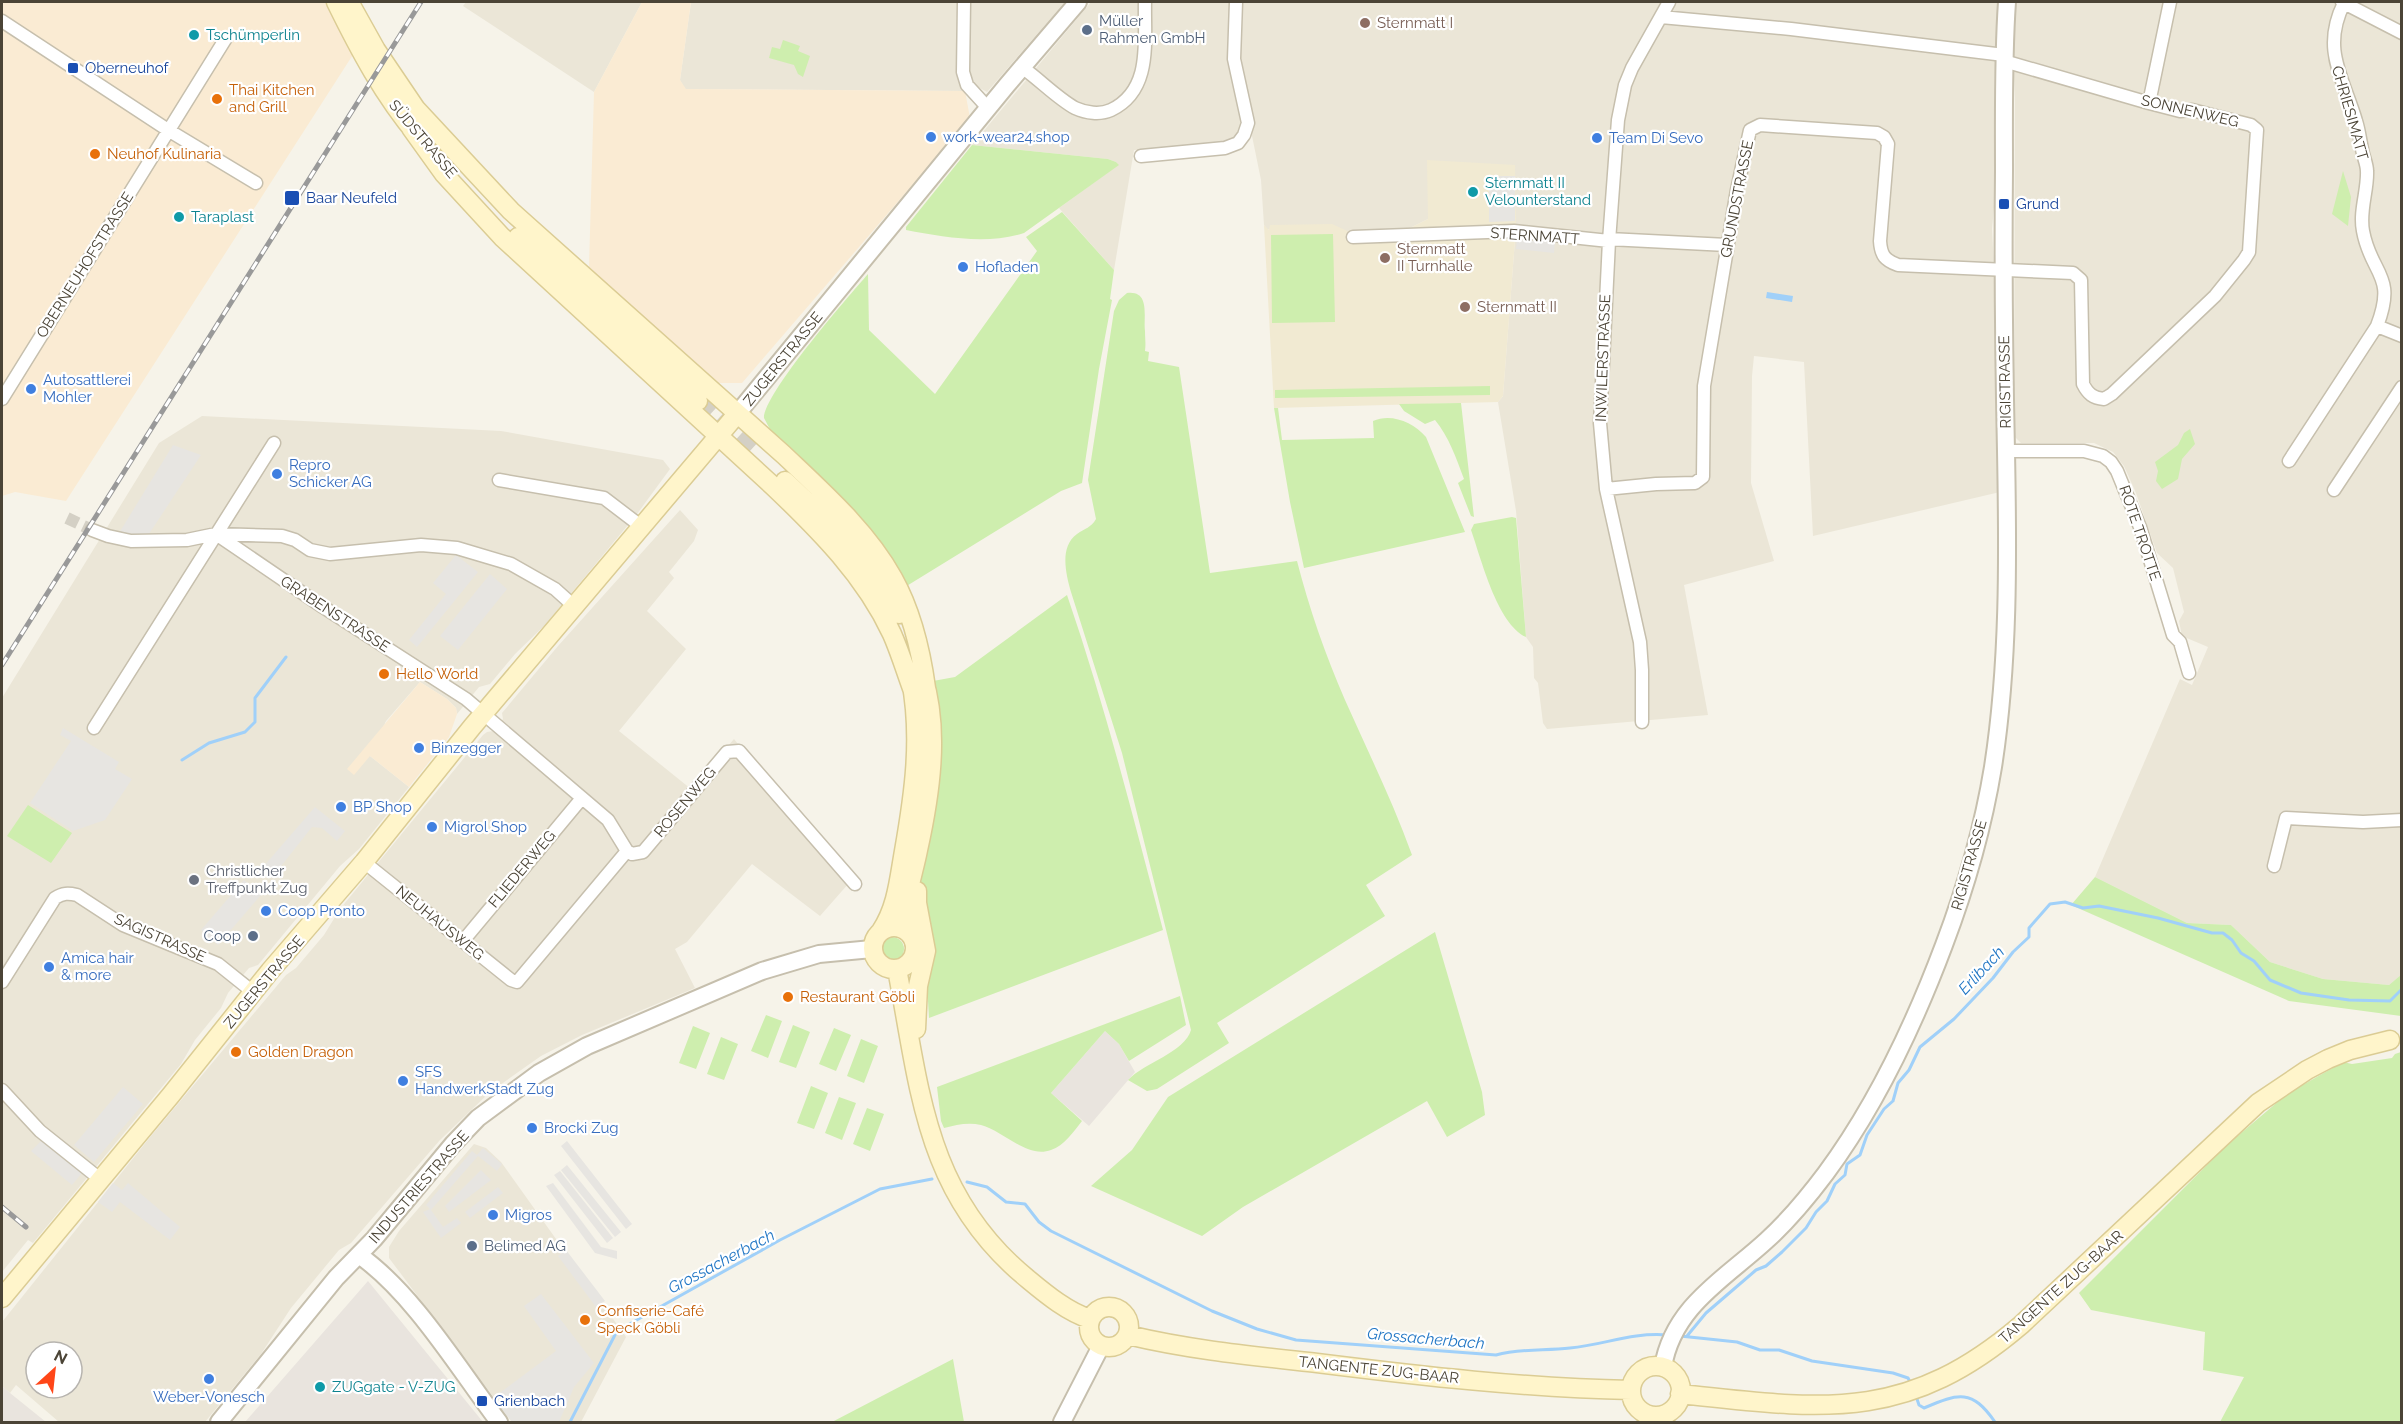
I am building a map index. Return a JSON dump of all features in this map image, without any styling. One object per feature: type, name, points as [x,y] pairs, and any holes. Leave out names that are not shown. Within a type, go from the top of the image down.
[{"type":"main road","name":"SÜDSTRASSE","points":[[336,2],[388,97],[411,128],[468,191],[502,225],[538,254],[698,401]]},
{"type":"main road","name":"SÜDSTRASSE","points":[[350,2],[376,50],[415,108],[460,168],[538,254]]},
{"type":"main road","points":[[415,108],[511,211],[827,496],[883,561],[894,580],[922,656],[920,689],[917,751],[912,805],[893,907],[881,931],[874,939],[872,949],[879,964],[889,969],[897,969],[910,962],[914,954],[915,944],[907,931],[906,909],[926,807],[931,752],[920,689],[901,638],[871,572],[827,521],[755,453]]},
{"type":"main road","points":[[411,128],[444,174],[502,237],[812,523],[842,557],[870,595],[920,689]]},
{"type":"main road","name":"ZUGERSTRASSE","points":[[2,1298],[485,713],[737,414]]},
{"type":"main road","points":[[911,1051],[916,1034],[919,978],[926,951],[917,903],[918,848]]},
{"type":"main road","points":[[881,931],[891,927],[907,931]]},
{"type":"main road","points":[[897,969],[911,1051],[931,1137],[948,1180],[965,1210],[995,1249],[1020,1274],[1045,1293],[1090,1319]]},
{"type":"main road","name":"TANGENTE ZUG-BAAR","points":[[1680,1394],[1803,1406],[1838,1406],[1863,1403],[1916,1390],[1964,1369],[2008,1337],[2258,1103],[2307,1070],[2328,1059],[2350,1050],[2390,1040]]},
{"type":"main road","points":[[1103,1308],[1119,1309],[1129,1323],[1128,1335],[1117,1346],[1101,1346],[1090,1335],[1090,1319],[1103,1308]]},
{"type":"main road","name":"TANGENTE ZUG-BAAR","points":[[1128,1335],[1176,1346],[1354,1368],[1515,1384],[1631,1390]]},
{"type":"main road","points":[[1652,1367],[1663,1368],[1669,1370],[1678,1380],[1680,1394],[1676,1406],[1671,1411],[1651,1419],[1637,1407],[1631,1390],[1634,1380],[1641,1371],[1652,1367]]},
{"type":"street","points":[[964,2],[963,72],[967,85],[988,108]]},
{"type":"street","name":"ZUGERSTRASSE","points":[[737,414],[1078,2]]},
{"type":"street","points":[[1023,68],[1076,108],[1093,113],[1108,111],[1124,103],[1132,94],[1142,75],[1145,59],[1145,2]]},
{"type":"street","points":[[1141,156],[1226,148],[1238,143],[1244,135],[1248,123],[1234,59],[1236,2]]},
{"type":"street","name":"INWILERSTRASSE","points":[[1642,722],[1640,642],[1606,489],[1600,423],[1609,240],[1618,120],[1625,85],[1636,58],[1669,2]]},
{"type":"street","name":"RIGISTRASSE","points":[[1663,1368],[1668,1346],[1677,1327],[1696,1300],[1768,1239],[1805,1200],[1854,1132],[1893,1060],[1930,981],[1961,898],[1984,812],[1998,725],[2005,635],[2004,58],[2007,2]]},
{"type":"street","points":[[2149,103],[2170,2]]},
{"type":"street","points":[[2343,2],[2402,33]]},
{"type":"street","name":"CHRIESIMATT","points":[[2289,461],[2377,326],[2384,310],[2386,291],[2381,272],[2367,248],[2362,226],[2367,171],[2356,122],[2337,72],[2334,57],[2333,34],[2343,2]]},
{"type":"street","name":"SONNENWEG","points":[[1661,17],[1791,29],[2004,58],[2149,103],[2180,111],[2192,110],[2251,125],[2257,130],[2249,252],[2215,296],[2104,399],[2096,398],[2087,392],[2083,384],[2081,280],[2073,273],[2004,268]]},
{"type":"street","points":[[2,21],[168,130],[256,183]]},
{"type":"street","name":"OBERNEUHOFSTRASSE","points":[[2,399],[226,38]]},
{"type":"street","name":"GRUNDSTRASSE","points":[[1606,489],[1695,483],[1703,477],[1704,386],[1727,245],[1750,130],[1760,125],[1877,133],[1884,137],[1888,144],[1880,242],[1880,253],[1886,260],[1898,265],[2004,268]]},
{"type":"street","name":"STERNMATT","points":[[1353,237],[1515,231],[1609,240],[1727,245]]},
{"type":"street","points":[[2377,326],[2402,336]]},
{"type":"street","points":[[2334,490],[2402,387]]},
{"type":"street","points":[[94,728],[274,443]]},
{"type":"street","name":"ROTE TROTTE","points":[[2006,451],[2094,452],[2111,462],[2140,526],[2173,635],[2180,642],[2189,673]]},
{"type":"street","points":[[499,480],[604,498],[642,527]]},
{"type":"street","points":[[92,530],[131,541],[187,540],[216,534],[282,536],[295,540],[310,550],[330,554],[421,545],[457,548],[511,564],[555,589],[575,607]]},
{"type":"street","name":"GRABENSTRASSE","points":[[216,534],[322,607],[485,713]]},
{"type":"street","points":[[485,713],[608,820],[627,851]]},
{"type":"street","name":"ROSENWEG","points":[[517,982],[627,851],[632,854],[643,852],[727,752],[739,751],[855,884]]},
{"type":"street","name":"FLIEDERWEG","points":[[463,941],[582,798]]},
{"type":"street","points":[[2274,866],[2286,818],[2363,822],[2402,820]]},
{"type":"street","name":"NEUHAUSWEG","points":[[364,862],[511,980],[517,982]]},
{"type":"street","name":"SAGISTRASSE","points":[[2,982],[55,898],[62,894],[77,895],[123,925],[218,964],[254,992]]},
{"type":"street","name":"INDUSTRIESTRASSE","points":[[219,1422],[336,1278],[359,1255],[453,1143],[478,1118],[538,1073],[561,1059],[771,968],[819,954],[872,949]]},
{"type":"street","points":[[2,1090],[40,1131],[100,1179]]},
{"type":"street","points":[[359,1255],[385,1274],[407,1300],[499,1422]]},
{"type":"street","points":[[1062,1422],[1101,1346]]},
{"type":"shaded area","points":[[2,2],[331,2],[356,50],[66,501],[15,492],[2,496]]},
{"type":"shaded area","points":[[466,2],[642,2],[594,92],[463,6]]},
{"type":"shaded area","points":[[642,2],[691,2],[680,80],[686,89],[965,91],[970,118],[742,383],[715,383],[589,267],[594,92]]},
{"type":"shaded area","points":[[691,2],[959,2],[965,91],[685,89],[680,80]]},
{"type":"shaded area","points":[[969,2],[1065,2],[987,92],[976,88],[970,72]]},
{"type":"shaded area","points":[[1091,2],[1998,2],[1994,87],[1995,196],[1992,229],[1995,287],[1997,483],[2000,492],[1813,536],[1804,362],[1754,356],[1751,483],[1774,561],[1684,585],[1708,715],[1547,729],[1543,723],[1538,683],[1534,678],[1533,647],[1526,637],[1516,511],[1498,402],[1503,396],[1516,227],[1428,219],[1404,231],[1354,234],[1270,225],[1270,230],[1267,229],[1264,225],[1261,180],[1251,131],[1231,142],[1189,148],[1134,150],[1114,270],[1059,208],[1118,165],[1116,162],[1108,159],[972,145]]},
{"type":"shaded area","points":[[2016,2],[2401,2],[2402,975],[2389,985],[2323,979],[2270,962],[2231,925],[2187,923],[2095,877],[2180,679],[2192,685],[2208,647],[2182,636],[2179,621],[2184,612],[2173,568],[2157,553],[2136,493],[2124,466],[2113,452],[2094,443],[2021,443],[2014,436],[2015,98],[2013,55]]},
{"type":"shaded area","points":[[1427,160],[1515,165],[1516,227],[1503,396],[1498,402],[1274,408],[1264,225],[1269,230],[1270,225],[1332,224],[1354,234],[1404,231],[1428,219]]},
{"type":"shaded area","points":[[1489,176],[1515,176],[1515,221],[1489,222]]},
{"type":"shaded area","points":[[1517,240],[1555,242],[1554,253],[1516,249]]},
{"type":"shaded area","points":[[202,416],[501,431],[663,460],[670,469],[637,514],[545,625],[515,654],[490,684],[479,687],[457,714],[456,708],[447,699],[420,682],[386,721],[370,756],[409,787],[359,849],[340,866],[258,965],[249,968],[228,993],[221,1008],[195,1040],[181,1064],[33,1243],[28,1240],[2,1272],[2,698],[159,443]]},
{"type":"shaded area","points":[[173,445],[201,455],[145,540],[116,538]]},
{"type":"shaded area","points":[[680,510],[698,530],[694,541],[669,572],[674,578],[647,611],[686,649],[619,731],[691,789],[734,739],[849,883],[820,916],[752,864],[687,942],[675,949],[695,988],[582,1035],[541,1056],[490,1092],[440,1140],[351,1243],[339,1250],[291,1308],[261,1354],[205,1422],[59,1422],[33,1400],[84,1400],[84,1340],[24,1340],[24,1392],[16,1385],[10,1393],[2,1386],[2,1322],[151,1136],[286,975],[296,968],[324,935],[340,909],[483,735],[493,731],[503,719],[502,713],[558,646]]},
{"type":"shaded area","points":[[456,555],[478,572],[417,647],[409,640],[446,594],[433,583]]},
{"type":"shaded area","points":[[490,574],[507,589],[458,650],[440,636]]},
{"type":"shaded area","points":[[420,682],[447,699],[456,708],[457,714],[449,737],[409,787],[370,756],[354,775],[347,769]]},
{"type":"shaded area","points":[[63,728],[119,762],[115,769],[132,779],[105,820],[73,831],[30,803],[71,741],[60,735]]},
{"type":"shaded area","points":[[315,807],[345,831],[337,841],[322,828],[312,827],[274,875],[263,867]]},
{"type":"shaded area","points":[[244,880],[261,895],[218,945],[201,930]]},
{"type":"shaded area","points":[[1105,1031],[1119,1044],[1135,1072],[1089,1126],[1051,1093]]},
{"type":"shaded area","points":[[123,1087],[143,1104],[94,1162],[74,1145]]},
{"type":"shaded area","points":[[42,1140],[82,1173],[72,1185],[31,1151]]},
{"type":"shaded area","points":[[567,1141],[632,1224],[626,1229],[561,1146]]},
{"type":"shaded area","points":[[474,1144],[486,1148],[501,1162],[626,1337],[581,1422],[512,1422],[389,1258],[389,1247],[399,1231]]},
{"type":"shaded area","points":[[483,1148],[502,1164],[497,1171],[478,1156],[431,1210],[443,1227],[457,1218],[461,1223],[441,1238],[423,1212],[430,1209],[426,1205],[472,1151],[477,1155]]},
{"type":"shaded area","points":[[567,1165],[621,1232],[615,1237],[561,1170]]},
{"type":"shaded area","points":[[481,1170],[491,1180],[449,1212],[445,1206]]},
{"type":"shaded area","points":[[560,1171],[613,1238],[607,1243],[554,1175]]},
{"type":"shaded area","points":[[113,1183],[122,1190],[128,1183],[180,1227],[170,1240],[120,1202],[112,1212],[98,1202]]},
{"type":"shaded area","points":[[553,1183],[601,1247],[617,1251],[617,1259],[595,1253],[546,1186]]},
{"type":"shaded area","points":[[498,1187],[503,1193],[470,1218],[465,1212]]},
{"type":"shaded area","points":[[566,1250],[605,1301],[596,1307],[558,1256]]},
{"type":"shaded area","points":[[368,1281],[483,1422],[245,1422]]},
{"type":"shaded area","points":[[541,1294],[594,1363],[574,1387],[559,1422],[512,1422],[493,1398],[556,1351],[524,1306]]},
{"type":"shaded area","points":[[2,1386],[10,1393],[46,1422],[2,1422]]},
{"type":"green space","points":[[783,40],[800,46],[798,51],[810,56],[803,77],[798,74],[794,65],[769,58],[772,47],[780,49]]},
{"type":"green space","points":[[972,145],[1108,159],[1119,165],[1024,233],[1010,237],[980,239],[906,230],[906,227]]},
{"type":"green space","points":[[2343,171],[2351,197],[2348,226],[2332,214]]},
{"type":"green space","points":[[1062,212],[1114,270],[1110,299],[1112,300],[1082,483],[1061,491],[905,587],[773,435],[764,418],[768,406],[777,388],[808,345],[868,274],[869,330],[935,394],[1037,251],[1026,237]]},
{"type":"green space","points":[[1333,234],[1335,322],[1272,323],[1271,235]]},
{"type":"green space","points":[[1127,293],[1135,293],[1143,300],[1145,351],[1149,352],[1148,361],[1179,367],[1210,573],[1297,561],[1312,614],[1331,665],[1389,796],[1412,855],[1366,885],[1385,916],[1217,1023],[1229,1043],[1157,1089],[1147,1091],[1128,1080],[1181,1045],[1191,1030],[1122,753],[1071,592],[1065,561],[1071,539],[1096,519],[1088,480],[1114,311],[1119,300]]},
{"type":"green space","points":[[1490,386],[1490,395],[1275,398],[1275,390]]},
{"type":"green space","points":[[1461,403],[1474,517],[1471,516],[1458,483],[1464,479],[1444,433],[1435,420],[1425,424],[1404,411],[1399,404]]},
{"type":"green space","points":[[1274,408],[1278,408],[1282,440],[1374,438],[1373,421],[1387,418],[1401,420],[1415,427],[1426,437],[1465,532],[1304,568]]},
{"type":"green space","points":[[2190,429],[2195,444],[2182,459],[2178,479],[2162,489],[2156,481],[2158,471],[2155,462],[2178,445],[2184,433]]},
{"type":"green space","points":[[1516,518],[1526,637],[1516,630],[1498,605],[1471,530],[1474,524]]},
{"type":"green space","points":[[1067,595],[1106,720],[1163,930],[929,1018],[921,883],[933,681],[955,677]]},
{"type":"green space","points":[[28,805],[72,833],[51,863],[7,836]]},
{"type":"green space","points":[[2095,877],[2187,923],[2231,925],[2270,962],[2323,979],[2389,985],[2401,975],[2401,1016],[2289,1001],[2071,905]]},
{"type":"green space","points":[[1435,932],[1482,1092],[1485,1115],[1447,1137],[1427,1101],[1243,1207],[1202,1236],[1091,1186],[1132,1150],[1168,1097]]},
{"type":"green space","points":[[892,937],[900,941],[904,949],[900,957],[892,961],[884,957],[880,949],[884,941]]},
{"type":"green space","points":[[1180,996],[1186,1025],[1129,1061],[1119,1044],[1105,1031],[1051,1093],[1082,1121],[1056,1148],[1042,1152],[1033,1151],[990,1128],[976,1124],[944,1128],[937,1087]]},
{"type":"green space","points":[[766,1015],[782,1021],[768,1058],[751,1051]]},
{"type":"green space","points":[[793,1025],[810,1032],[796,1068],[779,1062]]},
{"type":"green space","points":[[693,1026],[710,1033],[696,1069],[679,1063]]},
{"type":"green space","points":[[834,1028],[851,1035],[836,1071],[819,1064]]},
{"type":"green space","points":[[721,1037],[738,1044],[724,1080],[707,1074]]},
{"type":"green space","points":[[861,1039],[878,1046],[864,1083],[847,1076]]},
{"type":"green space","points":[[2401,1052],[2401,1422],[2220,1422],[2244,1377],[2203,1370],[2205,1332],[2091,1310],[2079,1293],[2227,1145],[2287,1094],[2343,1062],[2352,1064],[2392,1058]]},
{"type":"green space","points":[[811,1086],[828,1093],[814,1129],[797,1123]]},
{"type":"green space","points":[[839,1097],[856,1103],[842,1140],[825,1133]]},
{"type":"green space","points":[[867,1108],[884,1114],[870,1151],[853,1144]]},
{"type":"green space","points":[[953,1359],[964,1422],[832,1422]]},
{"type":"water","points":[[1767,292],[1793,296],[1792,302],[1766,298]]},
{"type":"waterway","points":[[182,760],[209,743],[245,732],[255,722],[255,698],[286,657]]},
{"type":"waterway","name":"Erlibach","points":[[1687,1336],[1706,1313],[1756,1270],[1766,1266],[1806,1228],[1816,1212],[1827,1201],[1835,1184],[1845,1175],[1847,1164],[1860,1155],[1867,1135],[1884,1109],[1893,1101],[1898,1083],[1909,1070],[1920,1047],[1954,1019],[1993,978],[2013,952],[2029,937],[2029,928],[2050,904],[2065,902],[2083,908],[2099,906],[2158,918],[2212,933],[2223,933],[2232,940],[2241,953],[2254,961],[2270,980],[2301,993],[2349,1000],[2390,1001],[2402,989]]},
{"type":"waterway","name":"Grossacherbach","points":[[570,1422],[617,1331],[780,1240],[880,1189],[932,1179]]},
{"type":"waterway","name":"Grossacherbach","points":[[967,1182],[987,1187],[1006,1202],[1025,1204],[1039,1222],[1051,1231],[1212,1311],[1257,1329],[1296,1340],[1496,1355],[1515,1351],[1583,1346],[1642,1335],[1668,1335]]},
{"type":"waterway","name":"Grossacherbach","points":[[1680,1336],[1737,1342],[1760,1350],[1779,1350],[1812,1361],[1893,1373],[1908,1378],[1911,1384]]},
{"type":"waterway","name":"Grossacherbach","points":[[1916,1396],[1919,1405],[1924,1408],[1956,1397],[1972,1399],[1987,1411],[1995,1422]]},
{"type":"tunnel","points":[[698,401],[755,453]]},
{"type":"tunnel","points":[[67,518],[92,530]]},
{"type":"railway","points":[[2,665],[421,2]]},
{"type":"railway","points":[[2,1207],[26,1227]]},
{"type":"place","name":"Sternmatt I","points":[[1365,23]]},
{"type":"place","name":"Müller Rahmen GmbH","points":[[1087,30]]},
{"type":"place","name":"Tschümperlin","points":[[194,35]]},
{"type":"place","name":"Oberneuhof","points":[[73,68]]},
{"type":"place","name":"Thai Kitchen and Grill","points":[[217,99]]},
{"type":"place","name":"work-wear24.shop","points":[[931,137]]},
{"type":"place","name":"Team Di Sevo","points":[[1597,138]]},
{"type":"place","name":"Neuhof Kulinaria","points":[[95,154]]},
{"type":"place","name":"Sternmatt II Velounterstand","points":[[1473,192]]},
{"type":"place","name":"Baar Neufeld","points":[[292,198]]},
{"type":"place","name":"Grund","points":[[2004,204]]},
{"type":"place","name":"Taraplast","points":[[179,217]]},
{"type":"place","name":"Sternmatt II Turnhalle","points":[[1385,258]]},
{"type":"place","name":"Hofladen","points":[[963,267]]},
{"type":"place","name":"Sternmatt II","points":[[1465,307]]},
{"type":"place","name":"Autosattlerei Mohler","points":[[31,389]]},
{"type":"place","name":"Repro Schicker AG","points":[[277,474]]},
{"type":"place","name":"Hello World","points":[[384,674]]},
{"type":"place","name":"Binzegger","points":[[419,748]]},
{"type":"place","name":"BP Shop","points":[[341,807]]},
{"type":"place","name":"Migrol Shop","points":[[432,827]]},
{"type":"place","name":"Christlicher Treffpunkt Zug","points":[[194,880]]},
{"type":"place","name":"Coop Pronto","points":[[266,911]]},
{"type":"place","name":"Coop","points":[[253,936]]},
{"type":"place","name":"Amica hair & more","points":[[49,967]]},
{"type":"place","name":"Restaurant Göbli","points":[[788,997]]},
{"type":"place","name":"Golden Dragon","points":[[236,1052]]},
{"type":"place","name":"SFS HandwerkStadt Zug","points":[[403,1081]]},
{"type":"place","name":"Brocki Zug","points":[[532,1128]]},
{"type":"place","name":"Migros","points":[[493,1215]]},
{"type":"place","name":"Belimed AG","points":[[472,1246]]},
{"type":"place","name":"Confiserie-Café Speck Göbli","points":[[585,1320]]},
{"type":"place","name":"Weber-Vonesch","points":[[209,1379]]},
{"type":"place","name":"ZUGgate - V-ZUG","points":[[320,1387]]},
{"type":"place","name":"Grienbach","points":[[482,1401]]}]
